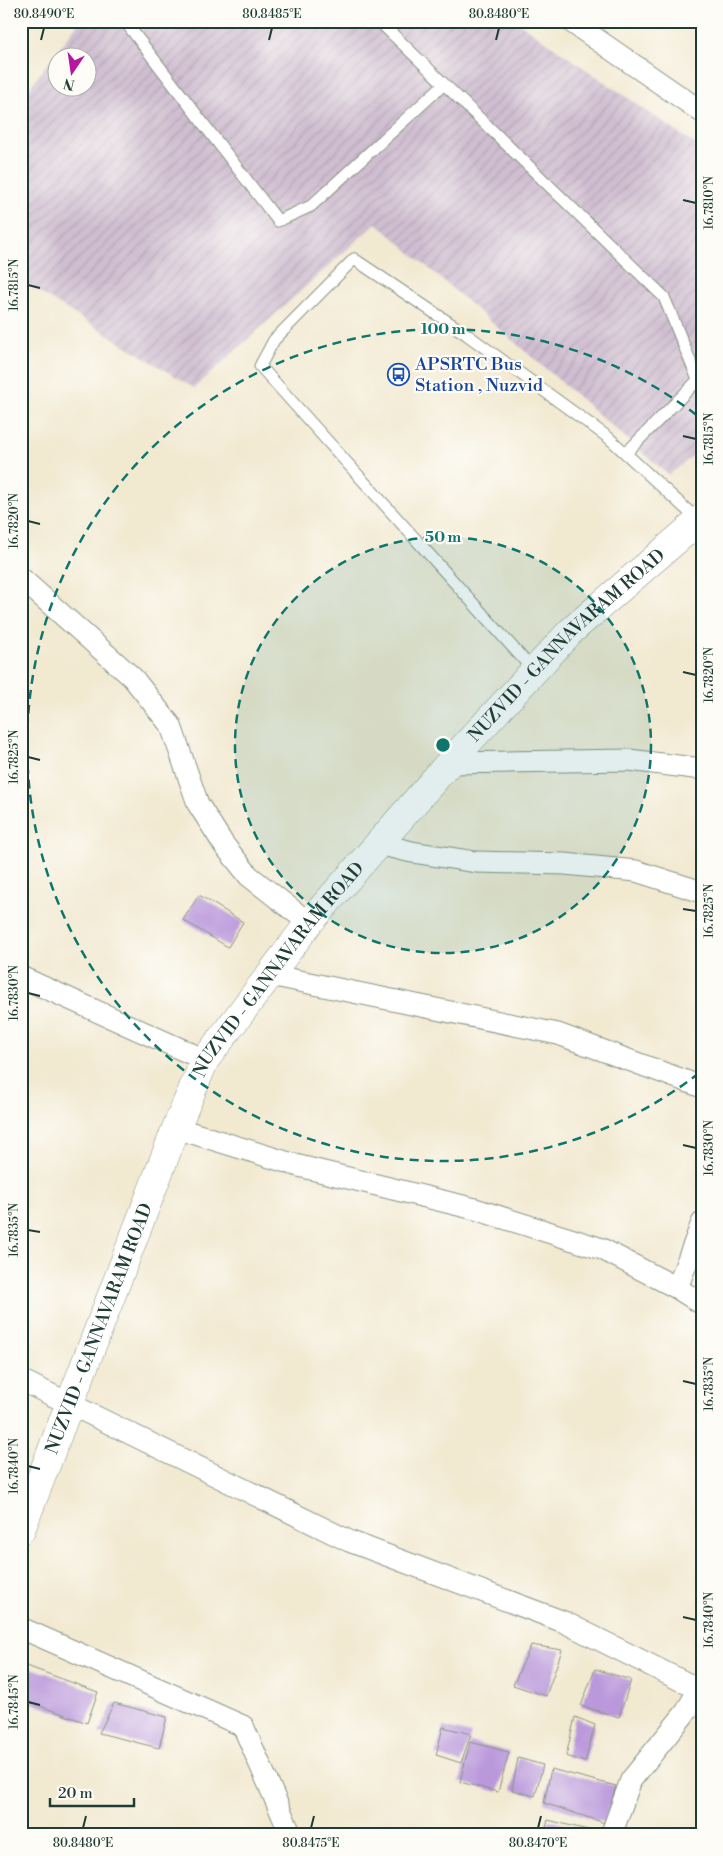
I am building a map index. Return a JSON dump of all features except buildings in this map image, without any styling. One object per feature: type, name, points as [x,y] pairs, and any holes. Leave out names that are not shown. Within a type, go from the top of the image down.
[{"type":"main road","name":"NUZVID - GANNAVARAM ROAD","points":[[21,1530],[176,1128],[205,1060],[309,923],[449,763],[571,630],[700,520]]},
{"type":"street","points":[[570,21],[702,112]]},
{"type":"street","points":[[21,578],[133,678],[171,726],[198,804],[224,846],[248,876],[309,923]]},
{"type":"street","points":[[449,763],[629,760],[702,769]]},
{"type":"street","points":[[378,844],[412,852],[476,862],[565,864],[636,871],[702,892]]},
{"type":"street","points":[[270,975],[558,1034],[702,1087]]},
{"type":"street","points":[[21,977],[205,1060]]},
{"type":"street","points":[[176,1128],[298,1166],[475,1210],[602,1249],[677,1288],[702,1304]]},
{"type":"street","points":[[677,1288],[702,1223]]},
{"type":"street","points":[[21,1380],[348,1541],[564,1622],[701,1688],[686,1712],[631,1780],[611,1835]]},
{"type":"street","points":[[21,1628],[243,1726],[291,1835]]},
{"type":"lane","points":[[136,21],[130,28],[278,221],[311,206],[444,84]]},
{"type":"lane","points":[[379,21],[664,297],[698,380],[626,453]]},
{"type":"lane","points":[[534,671],[260,366],[274,340],[354,259],[466,334],[609,438],[700,520]]},
{"type":"shaded area","points":[[80,21],[516,21],[702,149],[702,448],[669,475],[376,223],[194,388],[21,281],[21,99],[48,63],[48,98],[98,98],[98,48],[60,48]]},
{"type":"place","name":"APSRTC Bus Station , Nuzvid","points":[[399,374]]}]
